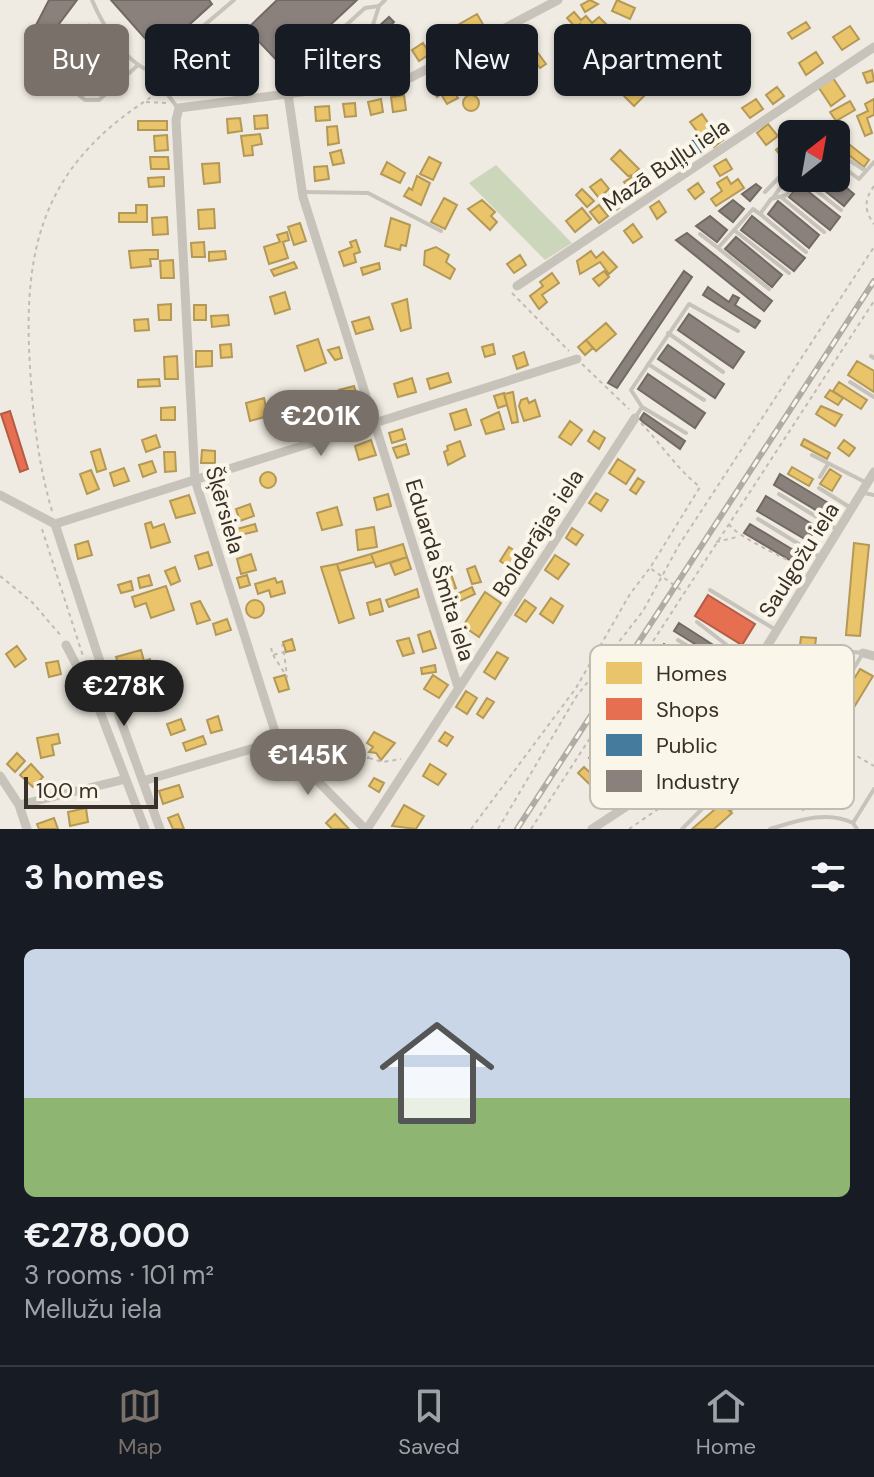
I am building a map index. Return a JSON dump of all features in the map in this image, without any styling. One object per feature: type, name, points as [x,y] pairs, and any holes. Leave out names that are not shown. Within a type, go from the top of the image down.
[{"type":"street","points":[[410,78],[558,0]]},
{"type":"street","name":"Mazā Buļļu iela","points":[[517,286],[874,47]]},
{"type":"street","points":[[177,106],[275,95]]},
{"type":"street","name":"Eduarda Šmita iela","points":[[288,96],[303,193],[458,687]]},
{"type":"street","name":"Šķērsiela","points":[[177,106],[195,480],[278,741],[366,829]]},
{"type":"street","points":[[55,524],[577,359]]},
{"type":"street","name":"Bolderājas iela","points":[[366,829],[635,418]]},
{"type":"street","name":"Saulgožu iela","points":[[767,645],[818,556],[874,472]]},
{"type":"street","points":[[0,495],[55,524],[160,829]]},
{"type":"street","points":[[66,645],[85,676],[145,829]]},
{"type":"street","points":[[863,653],[874,656]]},
{"type":"street","points":[[143,781],[278,741]]},
{"type":"street","points":[[0,776],[19,805],[27,829]]},
{"type":"street","points":[[19,805],[126,779]]},
{"type":"street","points":[[592,829],[621,809]]},
{"type":"lane","points":[[92,0],[98,16],[137,66],[145,69]]},
{"type":"lane","points":[[206,24],[234,0]]},
{"type":"lane","points":[[373,24],[379,6],[385,0]]},
{"type":"lane","points":[[347,24],[365,8],[379,6]]},
{"type":"lane","points":[[129,73],[137,66]]},
{"type":"lane","points":[[80,96],[85,100],[99,100],[103,96]]},
{"type":"lane","points":[[171,96],[177,106]]},
{"type":"lane","points":[[850,161],[866,171]]},
{"type":"lane","points":[[850,172],[859,179],[874,162]]},
{"type":"lane","points":[[765,192],[778,179]]},
{"type":"lane","points":[[760,214],[778,190]]},
{"type":"lane","points":[[771,199],[789,192]]},
{"type":"lane","points":[[818,192],[841,210]]},
{"type":"lane","points":[[303,193],[368,193],[441,231]]},
{"type":"lane","points":[[781,197],[824,232]]},
{"type":"lane","points":[[718,248],[753,209],[806,252]]},
{"type":"lane","points":[[734,230],[789,273]]},
{"type":"lane","points":[[700,234],[769,289]]},
{"type":"lane","points":[[686,433],[642,407],[631,390],[689,304],[738,331]]},
{"type":"lane","points":[[668,333],[723,372]]},
{"type":"lane","points":[[648,364],[704,400]]},
{"type":"lane","points":[[850,382],[874,397]]},
{"type":"lane","points":[[635,418],[642,407]]},
{"type":"lane","points":[[812,455],[834,464],[874,495]]},
{"type":"lane","points":[[820,477],[828,464]]},
{"type":"lane","points":[[819,488],[852,508]]},
{"type":"lane","points":[[779,494],[838,530]]},
{"type":"lane","points":[[758,519],[818,556]]},
{"type":"lane","points":[[710,590],[777,630]]},
{"type":"lane","points":[[697,622],[727,645]]},
{"type":"lane","points":[[678,640],[686,645]]},
{"type":"lane","points":[[854,652],[863,653],[854,668]]},
{"type":"lane","points":[[853,823],[874,789]]},
{"type":"lane","points":[[682,829],[702,809]]},
{"type":"lane","points":[[698,815],[702,820]]},
{"type":"lane","points":[[770,829],[823,817],[853,823],[857,829]]},
{"type":"lane","points":[[605,819],[613,829]]},
{"type":"path","points":[[55,524],[38,461],[32,407],[27,323],[32,256],[54,196],[75,164],[108,128],[154,96]]},
{"type":"path","points":[[144,102],[177,106]]},
{"type":"path","points":[[874,186],[866,198],[866,210],[874,224]]},
{"type":"path","points":[[617,645],[643,611],[679,545],[874,247]]},
{"type":"path","points":[[649,645],[874,301]]},
{"type":"path","points":[[601,645],[700,487],[688,479],[663,444],[635,418]]},
{"type":"path","points":[[40,516],[81,649]]},
{"type":"path","points":[[729,523],[738,537]]},
{"type":"path","points":[[715,543],[738,537],[760,543],[797,565],[818,556]]},
{"type":"path","points":[[650,568],[683,591]]},
{"type":"path","points":[[0,576],[46,617],[66,645]]},
{"type":"path","points":[[282,644],[287,682]]},
{"type":"path","points":[[271,648],[287,677]]},
{"type":"path","points":[[273,655],[284,652]]},
{"type":"path","points":[[471,829],[576,688],[590,664]]},
{"type":"path","points":[[498,829],[576,697],[590,679]]},
{"type":"path","points":[[531,829],[590,737]]},
{"type":"path","points":[[363,751],[369,758]]},
{"type":"path","points":[[384,754],[392,759],[404,761],[406,758]]},
{"type":"path","points":[[854,754],[874,766]]},
{"type":"path","points":[[359,758],[383,762],[392,759]]},
{"type":"path","points":[[629,829],[658,809]]},
{"type":"path","points":[[802,820],[804,809]]},
{"type":"green space","points":[[496,165],[572,243],[545,260],[469,183]]},
{"type":"building: Homes","points":[[590,0],[598,4],[585,12],[581,5]]},
{"type":"building: Homes","points":[[617,0],[635,8],[630,19],[612,11]]},
{"type":"building: Homes","points":[[574,12],[581,20],[586,16],[592,23],[599,17],[606,24],[572,24],[567,18]]},
{"type":"building: Homes","points":[[477,14],[483,24],[460,24]]},
{"type":"building: Homes","points":[[806,22],[810,28],[792,39],[788,33]]},
{"type":"building: Homes","points":[[850,26],[859,39],[842,50],[833,37]]},
{"type":"building: Homes","points":[[423,43],[426,57],[419,61],[412,50]]},
{"type":"building: Homes","points":[[816,52],[823,63],[806,75],[799,63]]},
{"type":"building: Homes","points":[[538,53],[546,64],[540,68],[538,65]]},
{"type":"building: Homes","points":[[872,70],[874,81],[867,83],[863,73]]},
{"type":"building: Homes","points":[[833,78],[845,96],[831,106],[819,88]]},
{"type":"building: Homes","points":[[777,87],[784,96],[773,104],[766,95]]},
{"type":"building: Homes","points":[[404,96],[406,110],[393,112],[391,97]]},
{"type":"building: Homes","points":[[442,96],[457,96],[458,98],[447,104]]},
{"type":"building: Homes","points":[[624,96],[644,96],[634,106]]},
{"type":"building: Homes","points":[[466,98],[476,98],[479,103],[476,108],[471,111],[466,108],[463,103]]},
{"type":"building: Homes","points":[[381,99],[383,112],[371,115],[368,102]]},
{"type":"building: Homes","points":[[756,99],[763,109],[750,118],[742,108]]},
{"type":"building: Homes","points":[[874,99],[874,115],[867,118],[872,133],[865,136],[857,116],[868,111],[865,104]]},
{"type":"building: Homes","points":[[850,101],[855,110],[838,120],[830,112]]},
{"type":"building: Homes","points":[[355,103],[356,116],[345,117],[343,104]]},
{"type":"building: Homes","points":[[329,106],[330,120],[316,121],[315,107]]},
{"type":"building: Homes","points":[[702,114],[711,127],[700,135],[690,122]]},
{"type":"building: Homes","points":[[267,115],[268,128],[255,129],[254,116]]},
{"type":"building: Homes","points":[[240,118],[242,131],[228,133],[227,119]]},
{"type":"building: Homes","points":[[138,121],[167,121],[167,130],[138,130]]},
{"type":"building: Homes","points":[[768,124],[778,136],[766,145],[757,133]]},
{"type":"building: Homes","points":[[337,126],[339,143],[328,145],[327,127]]},
{"type":"building: Homes","points":[[716,130],[723,140],[714,147],[707,137]]},
{"type":"building: Homes","points":[[260,134],[262,144],[252,146],[253,155],[244,156],[241,136]]},
{"type":"building: Homes","points":[[167,135],[168,150],[155,151],[154,136]]},
{"type":"building: Homes","points":[[850,145],[869,160],[864,167],[850,156]]},
{"type":"building: Homes","points":[[341,150],[344,163],[333,165],[330,153]]},
{"type":"building: Homes","points":[[620,150],[639,169],[633,175],[628,176],[611,159]]},
{"type":"building: Homes","points":[[150,157],[168,157],[169,169],[151,169]]},
{"type":"building: Homes","points":[[429,157],[441,163],[433,180],[420,174]]},
{"type":"building: Homes","points":[[726,159],[732,169],[720,176],[714,166]]},
{"type":"building: Homes","points":[[387,162],[405,173],[400,183],[381,174]]},
{"type":"building: Homes","points":[[219,163],[220,182],[204,184],[202,164]]},
{"type":"building: Homes","points":[[327,166],[329,179],[315,181],[314,167]]},
{"type":"building: Homes","points":[[636,174],[648,189],[636,198],[624,182]]},
{"type":"building: Homes","points":[[417,176],[430,183],[421,205],[404,196],[409,188],[412,190]]},
{"type":"building: Homes","points":[[164,177],[164,186],[149,187],[148,178]]},
{"type":"building: Homes","points":[[727,177],[731,184],[738,179],[744,188],[716,206],[711,199],[722,191],[717,183]]},
{"type":"building: Homes","points":[[601,179],[609,189],[599,198],[590,187]]},
{"type":"building: Homes","points":[[698,183],[704,192],[695,199],[688,190]]},
{"type":"building: Homes","points":[[582,189],[594,201],[587,207],[576,195]]},
{"type":"building: Homes","points":[[610,195],[620,207],[612,213],[602,201]]},
{"type":"building: Homes","points":[[444,198],[457,205],[445,229],[431,222]]},
{"type":"building: Homes","points":[[482,200],[495,212],[491,216],[497,222],[490,230],[468,209]]},
{"type":"building: Homes","points":[[659,201],[666,212],[657,219],[650,207]]},
{"type":"building: Homes","points":[[136,205],[147,205],[147,222],[119,222],[119,213],[136,213]]},
{"type":"building: Homes","points":[[599,205],[608,216],[599,223],[590,212]]},
{"type":"building: Homes","points":[[582,208],[591,219],[575,232],[566,221]]},
{"type":"building: Homes","points":[[214,209],[215,228],[199,229],[198,210]]},
{"type":"building: Homes","points":[[167,217],[168,234],[153,235],[152,218]]},
{"type":"building: Homes","points":[[391,218],[410,225],[406,246],[401,245],[400,250],[385,246]]},
{"type":"building: Homes","points":[[300,223],[306,241],[294,245],[288,227]]},
{"type":"building: Homes","points":[[633,224],[642,237],[633,243],[624,231]]},
{"type":"building: Homes","points":[[287,232],[289,240],[283,242],[288,258],[269,264],[264,247],[280,242],[277,235]]},
{"type":"building: Homes","points":[[356,240],[360,252],[354,254],[356,262],[344,266],[339,252],[352,247],[350,242]]},
{"type":"building: Homes","points":[[204,242],[205,257],[192,257],[191,243]]},
{"type":"building: Homes","points":[[436,247],[449,255],[446,262],[455,269],[450,279],[424,265],[425,251]]},
{"type":"building: Homes","points":[[158,250],[158,259],[150,259],[151,266],[131,268],[129,251]]},
{"type":"building: Homes","points":[[225,251],[226,259],[209,261],[209,252]]},
{"type":"building: Homes","points":[[591,251],[596,258],[603,252],[617,267],[609,274],[600,262],[580,274],[577,261]]},
{"type":"building: Homes","points":[[520,255],[526,265],[514,273],[507,264]]},
{"type":"building: Homes","points":[[173,260],[174,278],[161,278],[160,261]]},
{"type":"building: Homes","points":[[294,262],[297,268],[274,276],[271,270]]},
{"type":"building: Homes","points":[[379,263],[380,269],[363,275],[361,268]]},
{"type":"building: Homes","points":[[604,271],[609,277],[599,286],[593,279]]},
{"type":"building: Homes","points":[[552,273],[559,283],[542,295],[547,302],[539,309],[530,296],[543,286],[540,282]]},
{"type":"building: Homes","points":[[285,292],[290,309],[275,314],[270,297]]},
{"type":"building: Homes","points":[[407,299],[411,328],[401,331],[392,304]]},
{"type":"building: Homes","points":[[171,304],[171,320],[159,320],[158,305]]},
{"type":"building: Homes","points":[[194,305],[206,305],[206,320],[194,320]]},
{"type":"building: Homes","points":[[228,315],[229,325],[212,327],[211,316]]},
{"type":"building: Homes","points":[[369,317],[373,329],[356,334],[352,322]]},
{"type":"building: Homes","points":[[148,319],[149,330],[135,331],[134,320]]},
{"type":"building: Homes","points":[[606,323],[616,334],[596,351],[586,340]]},
{"type":"building: Homes","points":[[318,339],[326,363],[305,371],[297,346]]},
{"type":"building: Homes","points":[[586,340],[593,348],[585,355],[578,347]]},
{"type":"building: Homes","points":[[231,344],[232,357],[221,358],[220,345]]},
{"type":"building: Homes","points":[[493,344],[495,354],[485,357],[482,347]]},
{"type":"building: Homes","points":[[339,347],[342,358],[335,360],[328,350]]},
{"type":"building: Homes","points":[[196,351],[212,351],[212,366],[196,367]]},
{"type":"building: Homes","points":[[524,352],[528,365],[517,369],[513,356]]},
{"type":"building: Homes","points":[[177,356],[178,379],[165,379],[164,357]]},
{"type":"building: Homes","points":[[857,361],[874,371],[874,392],[848,375]]},
{"type":"building: Homes","points":[[448,373],[451,382],[430,389],[427,379]]},
{"type":"building: Homes","points":[[412,378],[416,392],[398,397],[394,384]]},
{"type":"building: Homes","points":[[159,379],[160,386],[138,387],[138,380]]},
{"type":"building: Homes","points":[[839,382],[867,400],[861,409],[833,391]]},
{"type":"building: Homes","points":[[354,386],[357,396],[342,400],[339,390]]},
{"type":"building: Homes","points":[[830,390],[843,398],[838,405],[825,397]]},
{"type":"building: Homes","points":[[513,392],[518,422],[512,423],[504,394]]},
{"type":"building: Homes","points":[[504,393],[507,405],[498,408],[494,396]]},
{"type":"building: Homes","points":[[264,398],[268,416],[250,421],[246,403]]},
{"type":"building: Homes","points":[[527,398],[529,403],[535,400],[540,416],[524,421],[519,406],[521,400]]},
{"type":"building: Homes","points":[[359,405],[363,416],[346,422],[342,411]]},
{"type":"building: Homes","points":[[821,406],[842,415],[835,426],[816,414]]},
{"type":"building: Homes","points":[[175,407],[175,420],[161,420],[161,408]]},
{"type":"building: Homes","points":[[466,409],[471,425],[455,430],[450,414]]},
{"type":"building: Homes","points":[[499,412],[504,429],[486,434],[481,420]]},
{"type":"building: Homes","points":[[570,421],[582,430],[571,445],[559,437]]},
{"type":"building: Homes","points":[[402,429],[405,439],[392,443],[389,433]]},
{"type":"building: Homes","points":[[594,431],[605,438],[599,449],[588,441]]},
{"type":"building: Homes","points":[[156,435],[160,447],[146,452],[142,440]]},
{"type":"building: Homes","points":[[804,439],[830,453],[827,459],[801,445]]},
{"type":"building: Homes","points":[[371,440],[376,455],[359,460],[355,446]]},
{"type":"building: Homes","points":[[844,440],[855,448],[849,456],[838,448]]},
{"type":"building: Homes","points":[[460,441],[465,456],[448,465],[444,452],[448,450],[447,446]]},
{"type":"building: Homes","points":[[406,444],[409,454],[397,458],[393,448]]},
{"type":"building: Homes","points":[[100,449],[106,469],[97,472],[91,452]]},
{"type":"building: Homes","points":[[202,450],[215,451],[215,463],[201,463]]},
{"type":"building: Homes","points":[[164,452],[175,452],[176,471],[165,472]]},
{"type":"building: Homes","points":[[618,459],[635,470],[626,484],[609,473]]},
{"type":"building: Homes","points":[[152,461],[156,472],[143,477],[139,465]]},
{"type":"building: Homes","points":[[792,467],[813,479],[809,486],[788,474]]},
{"type":"building: Homes","points":[[124,468],[129,481],[114,486],[110,473]]},
{"type":"building: Homes","points":[[830,469],[841,476],[832,491],[820,484]]},
{"type":"building: Homes","points":[[91,470],[99,489],[87,494],[80,474]]},
{"type":"building: Homes","points":[[268,472],[276,480],[268,488],[260,480]]},
{"type":"building: Homes","points":[[638,478],[644,482],[636,494],[630,490]]},
{"type":"building: Homes","points":[[418,484],[422,498],[410,501],[405,488]]},
{"type":"building: Homes","points":[[596,493],[608,500],[601,511],[589,503]]},
{"type":"building: Homes","points":[[388,494],[391,506],[377,510],[374,498]]},
{"type":"building: Homes","points":[[189,495],[195,513],[176,518],[170,501]]},
{"type":"building: Homes","points":[[250,504],[254,516],[240,521],[236,509]]},
{"type":"building: Homes","points":[[337,507],[342,525],[322,530],[317,513]]},
{"type":"building: Homes","points":[[225,514],[230,531],[222,534],[217,517]]},
{"type":"building: Homes","points":[[151,522],[153,528],[164,524],[170,542],[151,548],[145,524]]},
{"type":"building: Homes","points":[[255,524],[257,531],[232,537],[230,531]]},
{"type":"building: Homes","points":[[374,527],[377,547],[358,550],[356,530]]},
{"type":"building: Homes","points":[[572,528],[583,535],[576,545],[566,538]]},
{"type":"building: Homes","points":[[88,541],[92,555],[78,559],[75,545]]},
{"type":"building: Homes","points":[[854,543],[869,545],[860,636],[846,635]]},
{"type":"building: Homes","points":[[403,544],[407,557],[376,567],[371,554]]},
{"type":"building: Homes","points":[[509,547],[524,557],[520,563],[515,560],[510,568],[500,561]]},
{"type":"building: Homes","points":[[208,552],[212,565],[199,569],[195,556]]},
{"type":"building: Homes","points":[[251,554],[256,570],[241,574],[237,559]]},
{"type":"building: Homes","points":[[371,554],[374,562],[339,571],[337,564]]},
{"type":"building: Homes","points":[[555,555],[569,564],[558,579],[545,570]]},
{"type":"building: Homes","points":[[407,557],[411,569],[395,575],[390,563]]},
{"type":"building: Homes","points":[[337,564],[354,618],[339,623],[321,567]]},
{"type":"building: Homes","points":[[475,566],[481,582],[472,584],[467,569]]},
{"type":"building: Homes","points":[[175,567],[180,581],[171,585],[165,571]]},
{"type":"building: Homes","points":[[451,574],[456,588],[444,592],[439,578]]},
{"type":"building: Homes","points":[[149,575],[152,585],[140,588],[138,578]]},
{"type":"building: Homes","points":[[247,575],[250,585],[240,588],[237,578]]},
{"type":"building: Homes","points":[[275,578],[277,583],[282,581],[285,593],[271,597],[269,590],[258,594],[255,584]]},
{"type":"building: Homes","points":[[131,581],[133,590],[121,593],[118,585]]},
{"type":"building: Homes","points":[[166,586],[174,610],[151,618],[146,603],[135,607],[132,597]]},
{"type":"building: Homes","points":[[472,587],[475,594],[460,601],[457,594]]},
{"type":"building: Homes","points":[[417,589],[419,597],[389,607],[386,600]]},
{"type":"building: Homes","points":[[485,592],[501,603],[479,637],[463,626]]},
{"type":"building: Homes","points":[[551,598],[563,606],[553,623],[540,614]]},
{"type":"building: Homes","points":[[380,599],[383,611],[370,615],[367,603]]},
{"type":"building: Homes","points":[[251,600],[259,600],[264,609],[262,616],[251,618],[246,613],[246,605]]},
{"type":"building: Homes","points":[[525,600],[536,608],[526,622],[515,615]]},
{"type":"building: Homes","points":[[200,601],[210,620],[197,624],[191,604]]},
{"type":"building: Homes","points":[[227,619],[231,630],[216,635],[213,624]]},
{"type":"building: Homes","points":[[430,631],[436,648],[423,652],[418,635]]},
{"type":"building: Homes","points":[[801,637],[816,638],[815,645],[800,645]]},
{"type":"building: Homes","points":[[409,638],[414,653],[403,656],[397,641]]},
{"type":"building: Homes","points":[[292,639],[295,650],[286,652],[283,642]]},
{"type":"building: Homes","points":[[17,646],[26,659],[15,667],[6,654]]},
{"type":"building: Homes","points":[[141,650],[144,661],[150,659],[154,674],[131,680],[127,667],[120,669],[116,657]]},
{"type":"building: Homes","points":[[497,652],[508,658],[495,679],[484,672]]},
{"type":"building: Homes","points":[[58,661],[61,674],[49,677],[46,663]]},
{"type":"building: Homes","points":[[435,665],[436,672],[422,674],[421,668]]},
{"type":"building: Homes","points":[[860,669],[873,676],[854,707],[854,679]]},
{"type":"building: Homes","points":[[285,675],[289,689],[279,692],[274,678]]},
{"type":"building: Homes","points":[[433,675],[448,685],[439,698],[424,689]]},
{"type":"building: Homes","points":[[466,691],[477,698],[467,714],[456,707]]},
{"type":"building: Homes","points":[[487,698],[494,702],[483,718],[477,714]]},
{"type":"building: Homes","points":[[218,716],[222,730],[211,733],[207,720]]},
{"type":"building: Homes","points":[[181,719],[185,730],[171,735],[167,724]]},
{"type":"building: Homes","points":[[300,732],[312,746],[301,755],[289,741]]},
{"type":"building: Homes","points":[[374,732],[395,743],[381,760],[376,753],[369,752],[373,747],[367,743]]},
{"type":"building: Homes","points":[[445,732],[453,737],[447,746],[439,741]]},
{"type":"building: Homes","points":[[58,734],[60,743],[52,745],[54,755],[41,758],[37,738]]},
{"type":"building: Homes","points":[[203,736],[206,744],[186,751],[183,743]]},
{"type":"building: Homes","points":[[17,753],[25,761],[15,772],[7,764]]},
{"type":"building: Homes","points":[[31,764],[43,777],[33,787],[20,775]]},
{"type":"building: Homes","points":[[275,764],[285,764],[285,774],[275,774]]},
{"type":"building: Homes","points":[[430,764],[446,774],[438,785],[423,776]]},
{"type":"building: Homes","points":[[584,767],[590,773],[590,785],[578,773]]},
{"type":"building: Homes","points":[[374,778],[384,783],[379,792],[369,786]]},
{"type":"building: Homes","points":[[179,785],[183,797],[163,804],[159,791]]},
{"type":"building: Homes","points":[[404,805],[424,816],[416,829],[392,826]]},
{"type":"building: Homes","points":[[86,808],[88,822],[70,826],[68,812]]},
{"type":"building: Homes","points":[[715,809],[727,809],[732,813],[714,829],[692,829]]},
{"type":"building: Homes","points":[[178,814],[184,829],[173,829],[168,818]]},
{"type":"building: Homes","points":[[335,814],[349,829],[332,829],[326,823]]},
{"type":"building: Homes","points":[[54,818],[58,829],[39,829],[37,824]]},
{"type":"building: Shops","points":[[10,411],[28,469],[20,472],[1,414]]},
{"type":"building: Shops","points":[[708,595],[755,624],[742,645],[695,616]]},
{"type":"building: Public","points":[[694,140],[702,151],[685,163],[677,152]]},
{"type":"building: Industry","points":[[49,0],[77,0],[59,24],[37,24]]},
{"type":"building: Industry","points":[[111,0],[209,0],[212,4],[190,24],[145,24],[145,38]]},
{"type":"building: Industry","points":[[277,0],[357,0],[331,24],[275,24],[275,59],[259,42],[259,24],[252,24]]},
{"type":"building: Industry","points":[[389,17],[394,22],[392,24],[381,24]]},
{"type":"building: Industry","points":[[756,184],[761,188],[750,201],[742,194]]},
{"type":"building: Industry","points":[[850,191],[854,194],[844,206],[826,192]]},
{"type":"building: Industry","points":[[793,192],[809,192],[840,217],[830,230],[789,197]]},
{"type":"building: Industry","points":[[733,200],[744,209],[733,222],[719,211]]},
{"type":"building: Industry","points":[[778,201],[819,235],[809,248],[768,214]]},
{"type":"building: Industry","points":[[710,216],[727,230],[717,242],[696,226]]},
{"type":"building: Industry","points":[[752,216],[805,258],[794,271],[741,230]]},
{"type":"building: Industry","points":[[687,233],[772,301],[764,311],[676,240]]},
{"type":"building: Industry","points":[[736,237],[782,275],[772,287],[725,249]]},
{"type":"building: Industry","points":[[684,271],[692,277],[617,388],[608,383]]},
{"type":"building: Industry","points":[[708,287],[729,302],[733,295],[739,298],[735,305],[760,321],[755,328],[703,295]]},
{"type":"building: Industry","points":[[689,314],[744,352],[733,368],[678,330]]},
{"type":"building: Industry","points":[[668,345],[724,384],[715,398],[658,359]]},
{"type":"building: Industry","points":[[648,374],[705,413],[695,428],[638,389]]},
{"type":"building: Industry","points":[[644,413],[685,441],[680,449],[640,419]]},
{"type":"building: Industry","points":[[780,474],[830,504],[824,515],[774,485]]},
{"type":"building: Industry","points":[[766,496],[817,527],[808,541],[757,511]]},
{"type":"building: Industry","points":[[750,524],[800,554],[795,563],[744,533]]},
{"type":"building: Industry","points":[[679,623],[713,645],[696,645],[674,631]]},
{"type":"railway","points":[[637,645],[874,281]]},
{"type":"railway","points":[[517,829],[590,717]]}]
